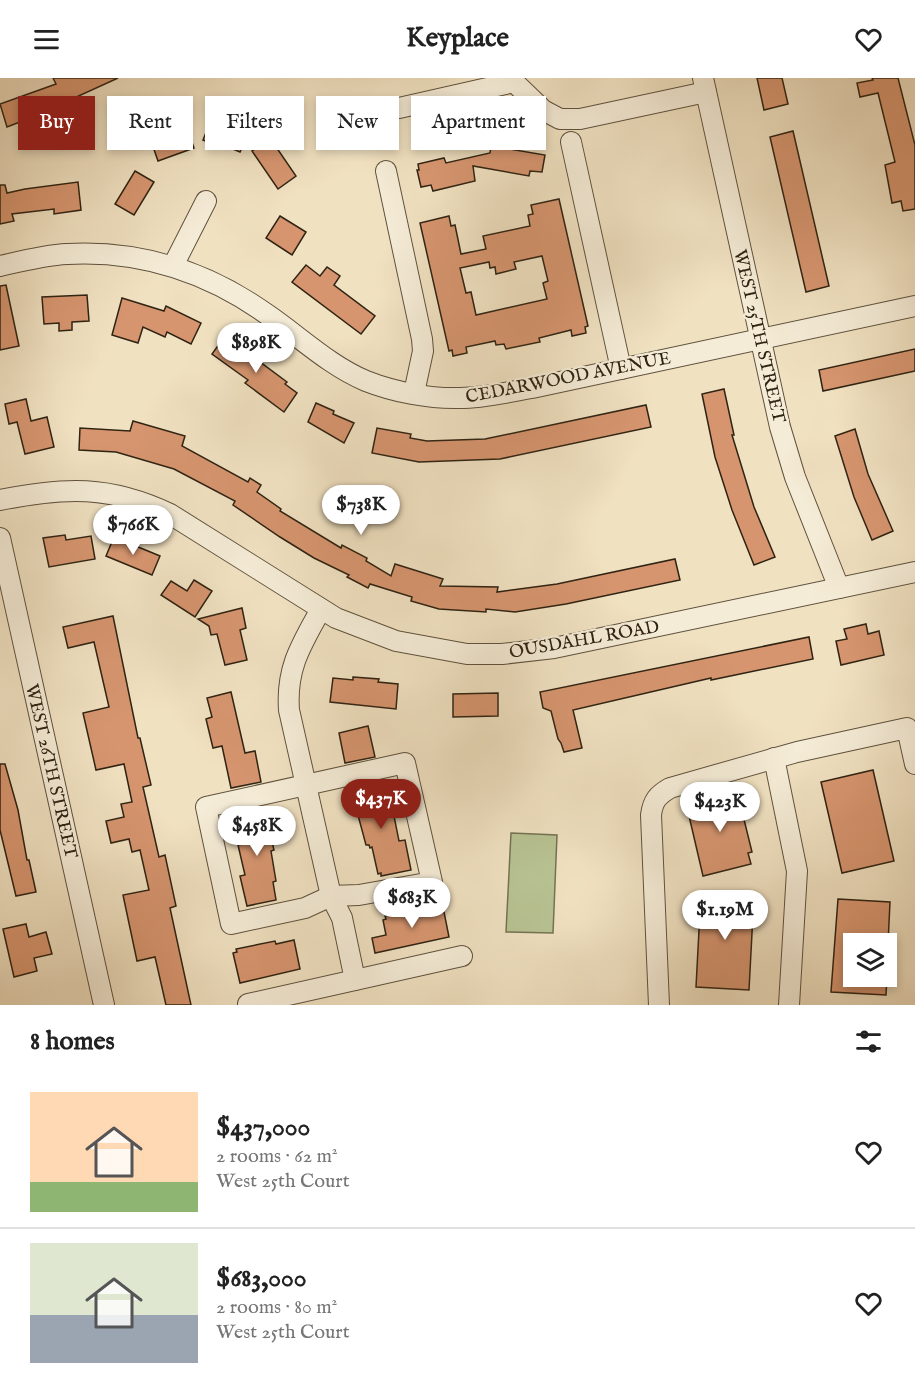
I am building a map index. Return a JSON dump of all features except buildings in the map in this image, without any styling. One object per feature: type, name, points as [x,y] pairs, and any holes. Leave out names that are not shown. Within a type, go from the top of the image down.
[{"type":"street","points":[[399,108],[514,82],[543,110],[560,119],[580,119],[704,85]]},
{"type":"street","name":"WEST 25TH STREET","points":[[704,85],[780,427],[795,477],[839,588]]},
{"type":"street","points":[[571,142],[621,369]]},
{"type":"street","points":[[386,171],[422,339],[423,351],[414,393]]},
{"type":"street","points":[[173,266],[206,201]]},
{"type":"street","name":"CEDARWOOD AVENUE","points":[[0,266],[65,254],[100,254],[130,257],[173,266],[233,293],[267,314],[344,370],[385,387],[433,397],[482,397],[915,306]]},
{"type":"street","name":"OUSDAHL ROAD","points":[[0,500],[59,490],[89,490],[145,502],[170,514],[336,618],[396,641],[467,654],[502,654],[554,648],[915,572]]},
{"type":"street","name":"WEST 26TH STREET","points":[[0,538],[105,1005]]},
{"type":"street","points":[[321,609],[297,652],[291,670],[288,691],[289,710],[331,896],[342,918],[355,980]]},
{"type":"street","points":[[659,1005],[651,815],[652,804],[658,795],[670,788],[774,758],[907,728],[915,764]]},
{"type":"street","points":[[774,758],[797,871],[789,1005]]},
{"type":"street","points":[[405,763],[432,882],[359,896],[331,896],[305,908],[231,924],[206,807],[405,763]]},
{"type":"street","points":[[248,1004],[462,956]]},
{"type":"green space","points":[[511,833],[557,835],[553,933],[506,932]]}]
